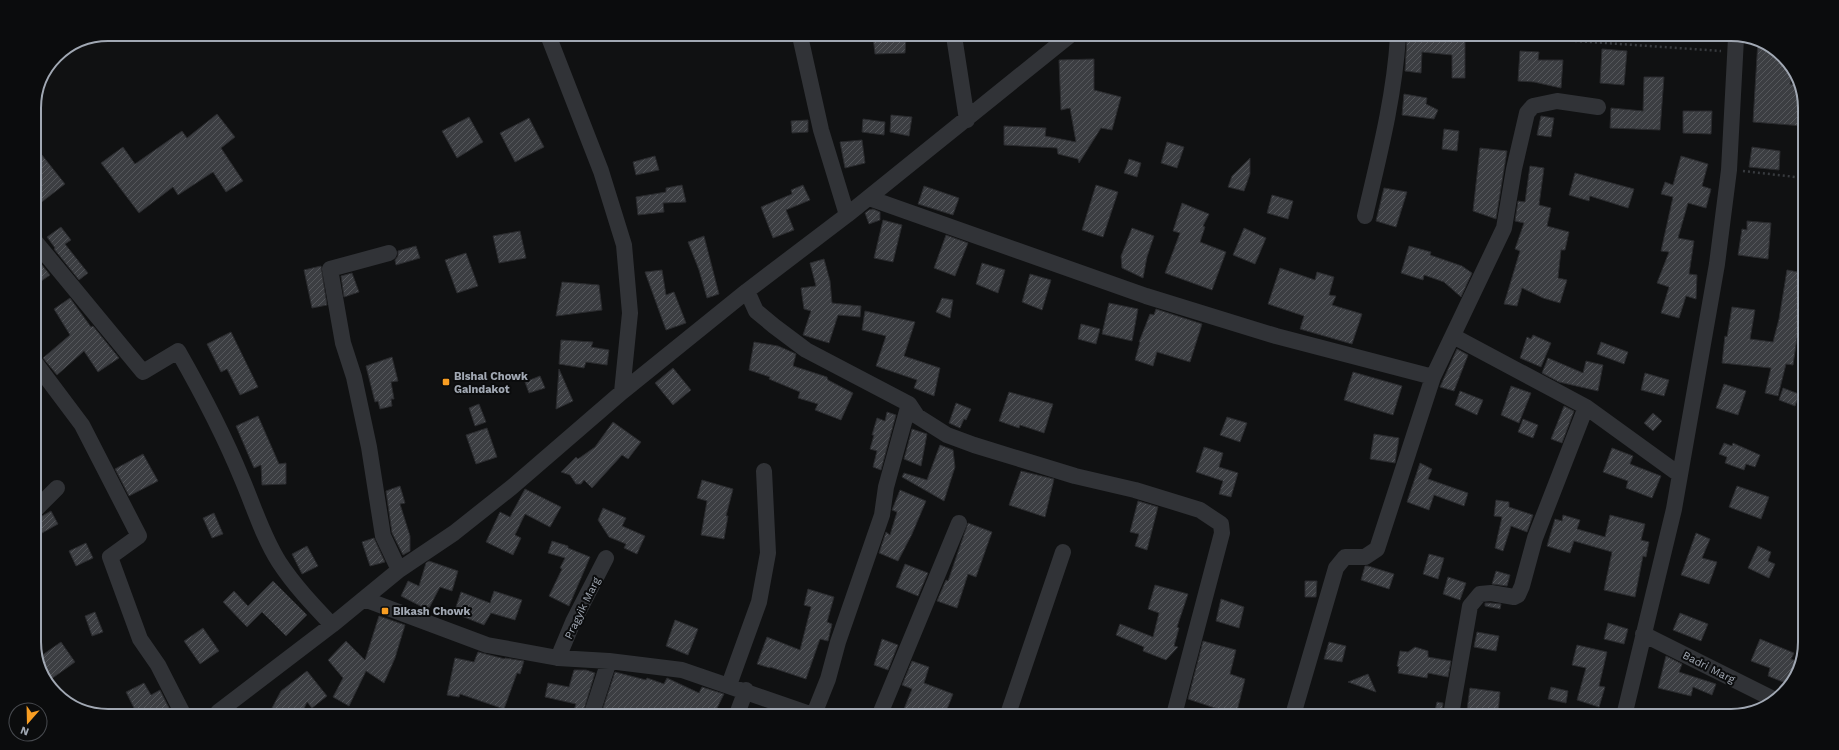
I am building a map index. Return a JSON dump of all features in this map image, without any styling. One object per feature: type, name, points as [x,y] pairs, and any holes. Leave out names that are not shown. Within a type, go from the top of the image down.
[{"type":"street","points":[[550,41],[601,171],[624,245],[630,313],[622,392]]},
{"type":"street","points":[[801,41],[821,130],[847,215]]},
{"type":"street","points":[[955,41],[966,120]]},
{"type":"street","points":[[222,709],[332,625],[399,570],[454,533],[512,487],[622,392],[747,291],[869,198],[1063,41]]},
{"type":"street","points":[[1365,216],[1390,110],[1395,76],[1398,41]]},
{"type":"street","points":[[1626,709],[1674,509],[1717,264],[1729,170],[1737,45]]},
{"type":"street","points":[[1295,709],[1336,568],[1345,558],[1365,557],[1377,549],[1433,377],[1461,322],[1504,228],[1517,155],[1527,113],[1533,106],[1557,101],[1598,107]]},
{"type":"street","points":[[869,198],[1146,296],[1276,336],[1433,377]]},
{"type":"street","points":[[41,249],[142,372],[178,352],[212,412],[242,478],[263,532],[279,562],[302,593],[332,625]]},
{"type":"street","points":[[389,253],[330,269],[343,343],[354,377],[369,447],[383,536],[399,570]]},
{"type":"street","points":[[747,291],[756,311],[806,350],[909,404],[917,416],[948,435],[974,445],[1048,468],[1135,490],[1200,510],[1221,524],[1222,533],[1176,709]]},
{"type":"street","points":[[1453,336],[1586,407],[1680,475]]},
{"type":"street","points":[[41,370],[82,426],[139,536],[110,557],[140,639],[158,664],[180,709]]},
{"type":"street","points":[[816,709],[828,679],[838,642],[882,515],[886,487],[909,404]]},
{"type":"street","points":[[1453,709],[1470,606],[1480,594],[1491,593],[1514,597],[1518,595],[1522,586],[1535,538],[1586,407]]},
{"type":"street","points":[[729,685],[758,602],[768,553],[764,471]]},
{"type":"street","points":[[41,504],[57,488]]},
{"type":"street","points":[[882,709],[959,523]]},
{"type":"street","points":[[1010,709],[1062,552]]},
{"type":"street","name":"Pragyik Marg","points":[[558,658],[573,622],[606,558]]},
{"type":"street","points":[[364,599],[487,645],[558,658],[609,661],[682,670],[746,690],[797,709]]},
{"type":"street","name":"Badri Marg","points":[[1643,634],[1769,697]]},
{"type":"street","points":[[593,709],[609,661]]},
{"type":"street","points":[[739,709],[746,690]]},
{"type":"path","points":[[1597,41],[1737,45]]},
{"type":"path","points":[[1729,170],[1798,177]]},
{"type":"building","points":[[874,41],[906,41],[905,53],[875,54]]},
{"type":"building","points":[[1407,41],[1465,41],[1465,78],[1452,78],[1452,55],[1422,52],[1421,73],[1405,71]]},
{"type":"building","points":[[1758,47],[1768,52],[1784,67],[1789,74],[1791,78],[1790,84],[1794,84],[1796,91],[1798,103],[1798,126],[1753,122]]},
{"type":"building","points":[[1602,49],[1627,51],[1624,85],[1600,83]]},
{"type":"building","points":[[1520,51],[1539,52],[1538,60],[1563,60],[1561,88],[1534,82],[1518,81]]},
{"type":"building","points":[[1094,59],[1094,90],[1121,97],[1112,130],[1101,128],[1079,163],[1078,159],[1058,154],[1057,148],[1004,145],[1004,126],[1046,128],[1045,136],[1076,142],[1070,108],[1061,110],[1059,60]]},
{"type":"building","points":[[1644,77],[1664,77],[1660,130],[1610,128],[1611,108],[1643,111]]},
{"type":"building","points":[[1404,94],[1427,98],[1426,104],[1438,110],[1434,119],[1402,115]]},
{"type":"building","points":[[1683,111],[1712,111],[1711,134],[1683,133]]},
{"type":"building","points":[[217,114],[235,137],[221,148],[243,181],[226,192],[213,172],[178,195],[173,187],[139,213],[101,163],[123,147],[135,164],[182,131],[187,138]]},
{"type":"building","points":[[891,115],[912,117],[909,136],[890,132]]},
{"type":"building","points":[[1541,116],[1554,118],[1551,137],[1537,135]]},
{"type":"building","points":[[469,117],[483,142],[457,158],[442,131]]},
{"type":"building","points":[[529,118],[544,147],[515,162],[500,133]]},
{"type":"building","points":[[863,119],[885,122],[884,135],[862,132]]},
{"type":"building","points":[[808,120],[808,132],[792,133],[791,121]]},
{"type":"building","points":[[1444,129],[1459,131],[1457,151],[1442,149]]},
{"type":"building","points":[[862,140],[865,163],[845,168],[840,142]]},
{"type":"building","points":[[1167,142],[1184,147],[1177,168],[1161,163]]},
{"type":"building","points":[[1752,147],[1780,151],[1779,170],[1749,167]]},
{"type":"building","points":[[1480,148],[1507,151],[1496,219],[1473,211]]},
{"type":"building","points":[[41,154],[65,184],[41,203]]},
{"type":"building","points":[[655,156],[659,170],[636,175],[633,162]]},
{"type":"building","points":[[1681,156],[1708,164],[1702,186],[1711,189],[1706,208],[1688,203],[1678,238],[1694,241],[1689,274],[1697,275],[1696,299],[1686,296],[1679,318],[1661,313],[1669,287],[1657,283],[1669,252],[1661,251],[1673,197],[1661,194],[1665,182],[1673,185]]},
{"type":"building","points":[[1250,158],[1250,174],[1244,191],[1228,187],[1232,176]]},
{"type":"building","points":[[1129,159],[1141,163],[1137,177],[1124,173]]},
{"type":"building","points":[[1530,166],[1544,168],[1539,205],[1551,208],[1547,226],[1569,232],[1565,250],[1561,250],[1558,278],[1567,280],[1560,303],[1543,298],[1522,288],[1517,306],[1504,304],[1520,251],[1515,249],[1524,223],[1515,221],[1518,201],[1525,202]]},
{"type":"building","points":[[1575,173],[1634,189],[1628,208],[1590,196],[1589,201],[1569,195]]},
{"type":"building","points":[[682,185],[686,202],[663,203],[664,212],[638,215],[636,197],[666,192],[666,188]]},
{"type":"building","points":[[803,185],[810,200],[786,210],[794,230],[773,238],[761,207],[792,194],[791,190]]},
{"type":"building","points":[[1096,185],[1118,192],[1103,237],[1082,230]]},
{"type":"building","points":[[924,186],[959,198],[953,215],[918,204]]},
{"type":"building","points":[[1384,188],[1407,192],[1396,227],[1376,221]]},
{"type":"building","points":[[1272,195],[1293,201],[1288,219],[1267,213]]},
{"type":"building","points":[[1182,203],[1209,214],[1203,226],[1205,227],[1200,242],[1226,252],[1212,290],[1165,273],[1180,233],[1173,231]]},
{"type":"building","points":[[873,209],[880,212],[880,220],[869,224],[865,213]]},
{"type":"building","points":[[883,220],[902,225],[893,262],[874,258]]},
{"type":"building","points":[[1747,221],[1771,223],[1768,259],[1738,255],[1742,229],[1747,230]]},
{"type":"building","points":[[61,227],[71,240],[65,244],[88,273],[79,280],[54,249],[55,248],[47,237]]},
{"type":"building","points":[[1132,228],[1154,236],[1147,257],[1143,278],[1122,268],[1121,256]]},
{"type":"building","points":[[1244,228],[1266,238],[1255,264],[1233,255]]},
{"type":"building","points":[[520,231],[526,258],[499,263],[493,236]]},
{"type":"building","points":[[946,235],[968,243],[955,276],[934,268]]},
{"type":"building","points":[[704,236],[719,294],[707,298],[699,270],[688,242]]},
{"type":"building","points":[[416,246],[420,258],[396,265],[395,260],[398,256],[398,251]]},
{"type":"building","points":[[1409,246],[1431,252],[1430,255],[1462,266],[1472,273],[1461,297],[1444,282],[1424,275],[1423,280],[1401,273]]},
{"type":"building","points":[[466,253],[478,286],[457,293],[445,260]]},
{"type":"building","points":[[824,259],[830,281],[832,303],[861,306],[860,317],[838,315],[829,343],[803,335],[811,311],[804,309],[801,288],[816,286],[810,263]]},
{"type":"building","points":[[982,263],[1005,270],[998,293],[976,284]]},
{"type":"building","points":[[41,264],[50,275],[41,281]]},
{"type":"building","points":[[321,266],[327,305],[312,308],[304,270]]},
{"type":"building","points":[[1280,268],[1315,280],[1317,272],[1334,277],[1329,295],[1336,296],[1332,305],[1362,314],[1352,344],[1300,329],[1304,316],[1268,304]]},
{"type":"building","points":[[662,270],[666,295],[674,292],[686,323],[666,330],[645,272]]},
{"type":"building","points":[[1787,270],[1798,272],[1798,338],[1793,365],[1786,364],[1778,396],[1765,393],[1771,368],[1722,363],[1725,336],[1727,337],[1732,307],[1755,310],[1750,339],[1773,342],[1779,319]]},
{"type":"building","points":[[352,273],[359,292],[344,297],[341,276]]},
{"type":"building","points":[[1030,274],[1051,280],[1042,310],[1022,302]]},
{"type":"building","points":[[562,282],[599,285],[602,310],[556,316]]},
{"type":"building","points":[[70,298],[91,327],[93,326],[119,358],[98,372],[84,351],[57,375],[43,358],[70,335],[54,309]]},
{"type":"building","points":[[942,298],[953,300],[950,318],[936,312]]},
{"type":"building","points":[[1109,303],[1138,309],[1132,341],[1102,334]]},
{"type":"building","points":[[1156,309],[1202,324],[1190,362],[1157,352],[1153,366],[1135,360],[1139,342],[1150,314],[1154,315]]},
{"type":"building","points":[[865,311],[915,322],[904,356],[940,368],[934,396],[914,388],[917,380],[876,366],[886,336],[862,330]]},
{"type":"building","points":[[1081,324],[1100,329],[1096,344],[1078,339]]},
{"type":"building","points":[[231,332],[258,387],[240,395],[227,369],[221,372],[207,344]]},
{"type":"building","points":[[1533,335],[1551,343],[1541,367],[1520,358],[1527,337],[1531,339]]},
{"type":"building","points":[[561,340],[593,342],[591,347],[609,350],[607,365],[586,362],[584,368],[559,364]]},
{"type":"building","points":[[754,342],[778,346],[796,354],[793,366],[827,377],[828,380],[853,393],[841,420],[815,410],[818,404],[798,398],[800,392],[769,379],[770,377],[749,370]]},
{"type":"building","points":[[1601,342],[1628,352],[1624,364],[1597,354]]},
{"type":"building","points":[[1457,349],[1468,355],[1454,391],[1440,387]]},
{"type":"building","points":[[392,357],[398,381],[391,382],[394,399],[391,399],[392,406],[380,409],[378,401],[375,402],[366,366]]},
{"type":"building","points":[[1548,358],[1583,373],[1586,361],[1603,365],[1598,391],[1559,382],[1542,373]]},
{"type":"building","points":[[673,368],[691,390],[673,405],[655,383]]},
{"type":"building","points":[[559,369],[573,401],[556,409]]},
{"type":"building","points":[[1353,372],[1402,386],[1393,415],[1344,400]]},
{"type":"building","points":[[1645,373],[1669,380],[1664,396],[1641,390]]},
{"type":"building","points":[[540,376],[545,388],[529,393],[525,382]]},
{"type":"building","points":[[1724,384],[1746,391],[1738,415],[1716,408]]},
{"type":"building","points":[[1511,386],[1531,393],[1519,423],[1501,415]]},
{"type":"building","points":[[1783,388],[1798,394],[1795,406],[1779,400]]},
{"type":"building","points":[[1460,391],[1483,400],[1477,415],[1455,405]]},
{"type":"building","points":[[1009,392],[1053,404],[1044,433],[1020,425],[1019,428],[999,421]]},
{"type":"building","points":[[956,403],[971,409],[960,428],[949,423]]},
{"type":"building","points":[[479,404],[486,422],[475,426],[469,408]]},
{"type":"building","points":[[1564,406],[1574,411],[1562,443],[1551,439]]},
{"type":"building","points":[[887,412],[896,415],[881,470],[873,467],[877,451],[870,449],[877,418],[885,421]]},
{"type":"building","points":[[1653,413],[1662,421],[1653,431],[1644,423]]},
{"type":"building","points":[[258,416],[279,464],[286,463],[286,484],[262,485],[261,465],[254,468],[236,426]]},
{"type":"building","points":[[1227,417],[1247,423],[1240,442],[1220,435]]},
{"type":"building","points":[[1523,419],[1538,425],[1533,438],[1518,432]]},
{"type":"building","points":[[613,422],[641,442],[628,459],[622,455],[592,488],[584,480],[581,484],[576,484],[570,475],[561,472],[576,457],[578,459],[595,447]]},
{"type":"building","points":[[487,428],[497,457],[476,464],[466,435]]},
{"type":"building","points":[[912,429],[927,434],[921,466],[904,459]]},
{"type":"building","points":[[1374,434],[1399,438],[1395,463],[1370,459]]},
{"type":"building","points":[[1724,443],[1732,446],[1733,443],[1760,455],[1755,467],[1746,464],[1744,470],[1725,463],[1727,457],[1719,454]]},
{"type":"building","points":[[940,445],[953,450],[955,467],[944,501],[902,477],[904,473],[927,480]]},
{"type":"building","points":[[1204,447],[1223,453],[1219,467],[1238,473],[1231,497],[1219,494],[1223,481],[1196,472]]},
{"type":"building","points":[[1612,448],[1633,456],[1630,464],[1661,476],[1652,498],[1626,488],[1628,481],[1603,472]]},
{"type":"building","points":[[143,454],[158,481],[129,496],[115,469]]},
{"type":"building","points":[[1420,463],[1432,469],[1428,479],[1468,493],[1464,506],[1434,495],[1429,510],[1407,502]]},
{"type":"building","points":[[1021,471],[1054,479],[1045,517],[1009,505]]},
{"type":"building","points":[[702,480],[733,489],[726,516],[728,516],[724,539],[701,535],[707,501],[697,498]]},
{"type":"building","points":[[400,486],[405,503],[400,504],[410,536],[410,551],[403,555],[392,533],[386,491]]},
{"type":"building","points":[[1737,486],[1769,497],[1761,519],[1729,507]]},
{"type":"building","points":[[525,489],[561,507],[550,527],[525,514],[515,535],[521,538],[513,555],[486,542],[500,512],[510,517]]},
{"type":"building","points":[[900,490],[926,501],[912,534],[898,561],[879,553],[886,532],[890,535],[897,512],[892,510]]},
{"type":"building","points":[[1496,500],[1509,502],[1509,507],[1533,515],[1527,532],[1511,526],[1503,551],[1495,548],[1502,517],[1494,516]]},
{"type":"building","points":[[1138,501],[1158,507],[1147,550],[1135,546],[1139,534],[1130,532]]},
{"type":"building","points":[[603,508],[626,518],[622,526],[645,536],[637,554],[624,548],[626,544],[609,537],[598,520]]},
{"type":"building","points":[[51,511],[58,524],[42,533],[41,517]]},
{"type":"building","points":[[214,513],[223,534],[212,538],[203,518]]},
{"type":"building","points":[[1563,515],[1580,520],[1577,529],[1605,537],[1610,515],[1645,524],[1641,540],[1649,542],[1646,557],[1643,556],[1635,597],[1604,590],[1612,552],[1574,541],[1570,553],[1547,546],[1555,519],[1562,521]]},
{"type":"building","points":[[968,523],[992,532],[976,577],[968,574],[957,608],[937,601],[946,580],[948,581]]},
{"type":"building","points":[[1696,533],[1710,539],[1702,558],[1717,562],[1709,584],[1681,575]]},
{"type":"building","points":[[374,538],[385,562],[370,566],[362,542]]},
{"type":"building","points":[[552,541],[568,546],[568,548],[590,557],[569,606],[549,596],[562,569],[560,568],[565,558],[548,553]]},
{"type":"building","points":[[86,543],[93,558],[76,566],[69,551]]},
{"type":"building","points":[[307,546],[318,566],[302,574],[292,554]]},
{"type":"building","points":[[1758,546],[1771,552],[1768,561],[1775,564],[1769,578],[1748,568]]},
{"type":"building","points":[[1429,554],[1444,558],[1438,579],[1423,574]]},
{"type":"building","points":[[429,561],[458,571],[452,591],[440,587],[428,610],[401,596],[408,581],[419,586],[426,563]]},
{"type":"building","points":[[905,564],[928,573],[918,596],[896,587]]},
{"type":"building","points":[[1365,566],[1394,574],[1389,589],[1361,580]]},
{"type":"building","points":[[1496,571],[1510,575],[1507,586],[1492,584]]},
{"type":"building","points":[[1448,577],[1466,583],[1460,600],[1443,594]]},
{"type":"building","points":[[273,581],[307,615],[286,636],[262,612],[247,627],[223,602],[234,591],[248,606]]},
{"type":"building","points":[[1305,581],[1317,581],[1316,597],[1305,597]]},
{"type":"building","points":[[1155,585],[1188,594],[1177,627],[1179,628],[1174,646],[1178,647],[1166,660],[1143,651],[1144,647],[1116,635],[1120,624],[1153,637],[1159,613],[1148,609]]},
{"type":"building","points":[[808,589],[834,597],[827,622],[832,624],[828,641],[820,639],[806,679],[757,664],[767,637],[800,650],[811,607],[804,605]]},
{"type":"building","points":[[494,591],[522,600],[515,620],[491,613],[484,625],[454,613],[461,592],[490,603]]},
{"type":"building","points":[[1221,599],[1244,607],[1239,628],[1216,621]]},
{"type":"building","points":[[1485,603],[1501,604],[1500,609],[1485,606]]},
{"type":"building","points":[[95,612],[103,632],[92,636],[85,616]]},
{"type":"building","points":[[1680,613],[1708,624],[1701,641],[1673,630]]},
{"type":"building","points":[[379,616],[405,625],[395,658],[384,683],[366,671],[349,706],[333,697],[343,678],[328,660],[346,641],[365,660]]},
{"type":"building","points":[[675,620],[698,629],[688,655],[666,646]]},
{"type":"building","points":[[1608,623],[1628,629],[1624,644],[1604,639]]},
{"type":"building","points":[[203,628],[219,651],[200,664],[184,641]]},
{"type":"building","points":[[1477,632],[1499,636],[1496,651],[1474,647]]},
{"type":"building","points":[[882,639],[898,645],[888,670],[874,665]]},
{"type":"building","points":[[1760,639],[1794,653],[1791,659],[1795,661],[1791,672],[1784,683],[1768,676],[1770,668],[1751,661]]},
{"type":"building","points":[[1203,641],[1236,650],[1230,674],[1245,679],[1238,709],[1218,709],[1188,699]]},
{"type":"building","points":[[61,642],[75,662],[52,679],[42,655]]},
{"type":"building","points":[[1329,642],[1346,646],[1342,662],[1324,659]]},
{"type":"building","points":[[1577,645],[1607,652],[1599,686],[1605,687],[1599,707],[1577,700],[1586,668],[1572,665]]},
{"type":"building","points":[[1415,647],[1428,651],[1428,657],[1451,661],[1448,677],[1428,673],[1427,678],[1398,673],[1399,667],[1397,666],[1400,651],[1408,652]]},
{"type":"building","points":[[478,652],[505,659],[524,661],[520,674],[517,673],[504,709],[460,694],[459,697],[447,695],[455,658],[474,662]]},
{"type":"building","points":[[1666,656],[1682,664],[1679,672],[1716,684],[1712,695],[1693,687],[1691,696],[1658,688]]},
{"type":"building","points":[[912,661],[929,667],[924,683],[953,694],[947,709],[904,709],[912,689],[902,685]]},
{"type":"building","points":[[574,670],[586,670],[595,673],[584,709],[574,709],[576,704],[545,697],[548,683],[569,687]]},
{"type":"building","points":[[307,671],[327,696],[312,708],[307,702],[304,709],[272,708],[281,691]]},
{"type":"building","points":[[615,672],[646,680],[647,678],[664,684],[667,678],[699,693],[702,687],[724,694],[716,709],[603,709]]},
{"type":"building","points":[[1368,674],[1376,692],[1348,682]]},
{"type":"building","points":[[144,683],[151,695],[160,690],[170,709],[134,709],[126,692]]},
{"type":"building","points":[[1551,687],[1568,691],[1566,703],[1548,699]]},
{"type":"building","points":[[1470,688],[1500,692],[1498,709],[1467,709]]},
{"type":"building","points":[[1437,702],[1443,703],[1442,709],[1435,709]]},
{"type":"place","name":"Bishal Chowk Gaindakot","points":[[446,382]]},
{"type":"place","name":"Bikash Chowk","points":[[385,611]]}]
